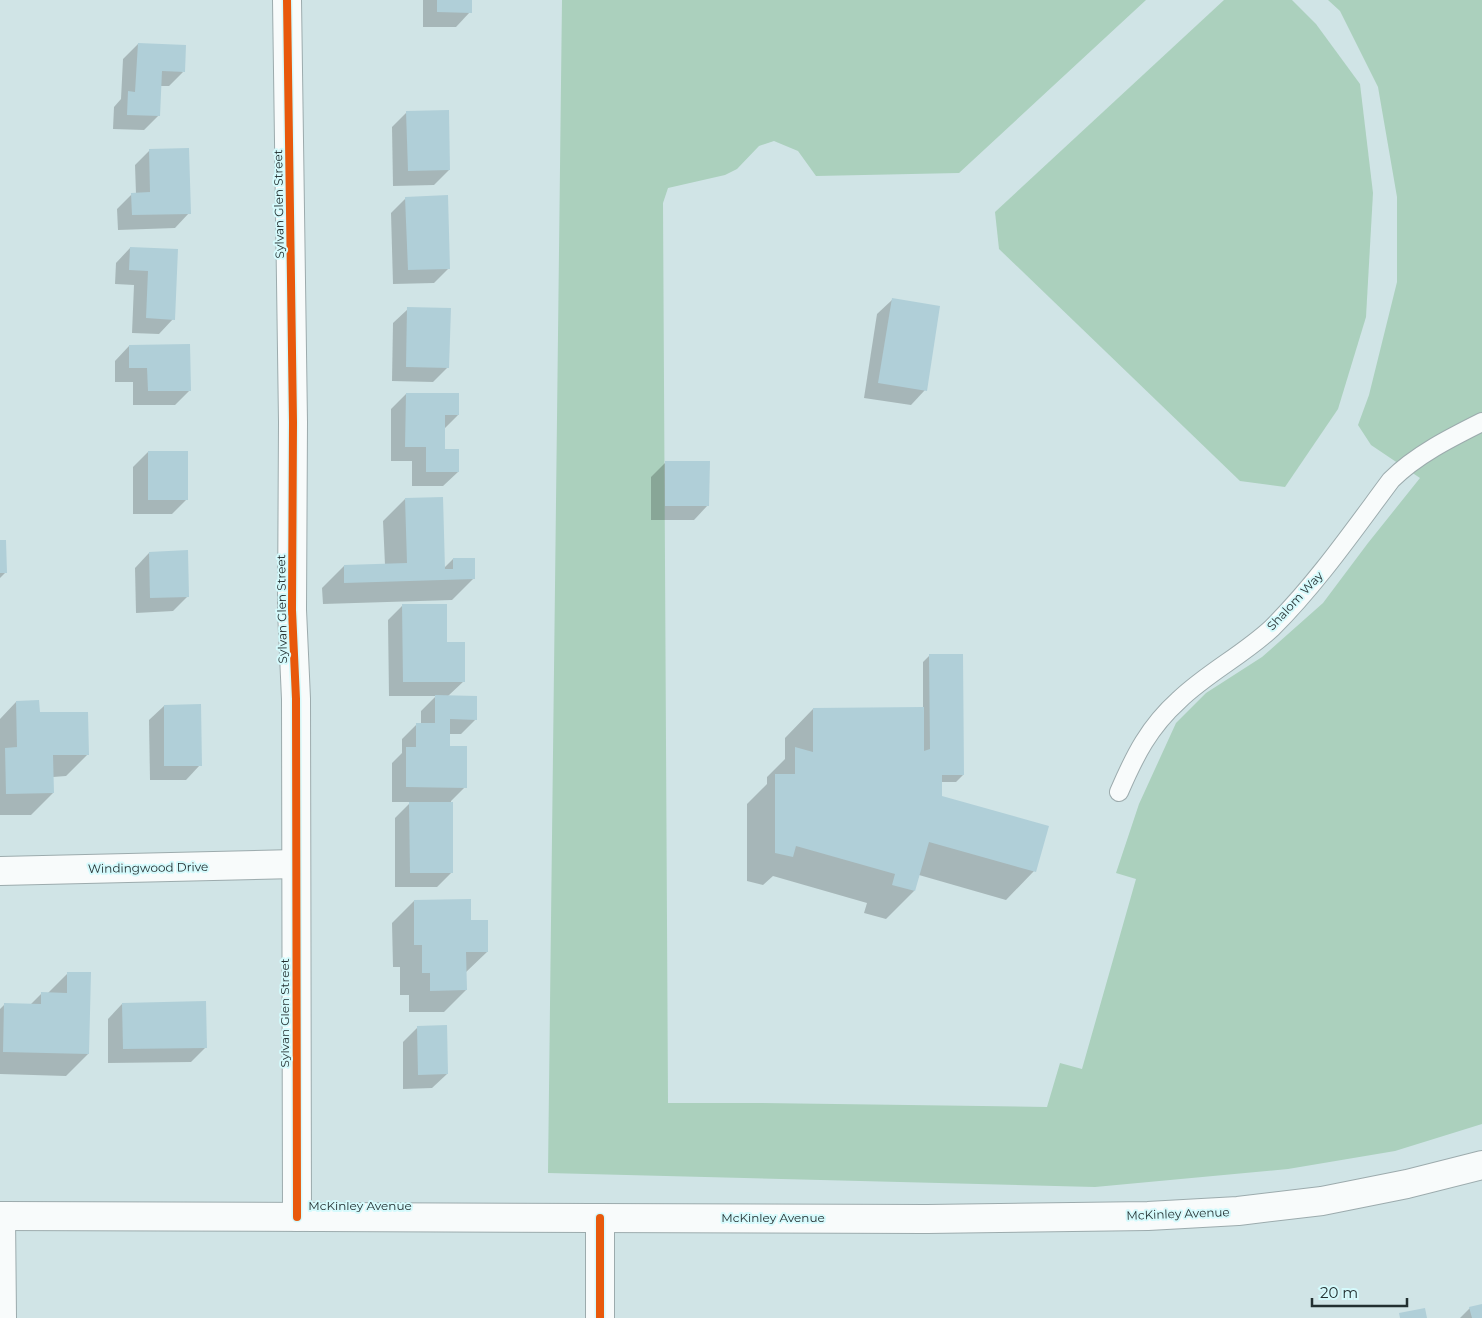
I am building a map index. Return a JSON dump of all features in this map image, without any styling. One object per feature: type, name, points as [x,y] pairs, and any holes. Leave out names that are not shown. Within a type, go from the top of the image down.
[{"type":"street","name":"Sylvan Glen Street","points":[[287,0],[293,422],[292,610],[296,699],[297,1217]]},
{"type":"street","name":"Windingwood Drive","points":[[0,871],[296,864]]},
{"type":"street","name":"McKinley Avenue","points":[[3,1216],[600,1218],[1148,1216],[1238,1211],[1322,1201],[1406,1184],[1482,1165]]},
{"type":"street","points":[[600,1218],[600,1318]]},
{"type":"lane","name":"Shalom Way","points":[[1120,792],[1135,754],[1151,730],[1179,700],[1270,629],[1310,588],[1391,480],[1403,468],[1449,439],[1482,422]]},
{"type":"lane","points":[[3,1216],[7,1318]]},
{"type":"green space","points":[[562,0],[1146,0],[959,173],[816,176],[798,151],[774,141],[759,146],[737,169],[725,175],[668,188],[663,203],[668,1103],[1047,1107],[1060,1063],[1082,1069],[1136,879],[1116,873],[1139,804],[1176,723],[1206,693],[1262,657],[1323,603],[1420,478],[1371,445],[1358,425],[1369,395],[1397,282],[1397,197],[1378,87],[1340,11],[1328,0],[1482,0],[1482,1124],[1395,1151],[1288,1169],[1095,1187],[548,1173]]},
{"type":"green space","points":[[1224,0],[1292,0],[1316,24],[1360,84],[1373,193],[1366,317],[1338,409],[1285,487],[1240,481],[999,249],[995,212]]},
{"type":"building","points":[[437,0],[472,0],[472,13],[437,12]]},
{"type":"building","points":[[138,43],[186,45],[185,72],[162,71],[160,116],[127,115],[128,91],[135,92]]},
{"type":"building","points":[[449,110],[450,170],[408,171],[406,111]]},
{"type":"building","points":[[189,148],[191,214],[132,215],[131,193],[150,192],[149,149]]},
{"type":"building","points":[[448,195],[450,269],[408,270],[405,197]]},
{"type":"building","points":[[130,247],[178,249],[175,320],[146,318],[148,271],[129,270]]},
{"type":"building","points":[[892,298],[940,306],[927,391],[878,383]]},
{"type":"building","points":[[407,307],[451,308],[449,368],[406,367]]},
{"type":"building","points":[[190,344],[191,391],[148,391],[147,368],[129,368],[129,345]]},
{"type":"building","points":[[406,393],[459,393],[459,415],[445,415],[445,449],[459,449],[459,472],[426,472],[426,447],[405,447]]},
{"type":"building","points":[[148,451],[188,451],[188,500],[148,500]]},
{"type":"building","points":[[665,461],[710,461],[709,506],[665,506]]},
{"type":"building","points":[[443,497],[445,569],[453,569],[453,558],[475,558],[475,579],[344,583],[344,565],[407,563],[405,498]]},
{"type":"building","points":[[0,540],[6,540],[7,573],[0,573]]},
{"type":"building","points":[[188,550],[189,597],[150,598],[149,552]]},
{"type":"building","points":[[402,604],[447,604],[447,642],[465,642],[465,682],[403,682]]},
{"type":"building","points":[[929,654],[963,654],[964,775],[942,775],[942,796],[1049,826],[1036,872],[929,842],[915,891],[892,885],[895,874],[796,846],[793,857],[775,853],[775,774],[795,774],[795,747],[813,752],[813,708],[924,707],[924,751],[930,749]]},
{"type":"building","points":[[435,695],[477,696],[477,720],[450,719],[450,746],[467,746],[467,788],[406,787],[406,747],[416,747],[416,723],[435,723]]},
{"type":"building","points":[[39,700],[40,712],[88,712],[89,755],[53,755],[54,793],[6,794],[5,748],[17,747],[16,701]]},
{"type":"building","points":[[201,704],[202,766],[164,766],[164,705]]},
{"type":"building","points":[[409,802],[453,802],[453,873],[410,873]]},
{"type":"building","points":[[471,899],[471,920],[488,920],[488,952],[466,952],[467,990],[430,991],[430,973],[422,973],[422,945],[414,945],[414,900]]},
{"type":"building","points":[[67,972],[91,972],[89,1054],[3,1052],[4,1003],[41,1004],[41,992],[67,993]]},
{"type":"building","points":[[206,1001],[207,1048],[123,1049],[122,1003]]},
{"type":"building","points":[[447,1025],[448,1074],[418,1075],[417,1026]]},
{"type":"building","points":[[1482,1304],[1482,1318],[1472,1318],[1469,1307]]},
{"type":"building","points":[[1425,1308],[1427,1318],[1400,1318],[1399,1313]]},
{"type":"cycle path","points":[[287,0],[293,422],[292,610],[296,699],[297,1217]]},
{"type":"cycle path","points":[[600,1218],[600,1318]]}]
